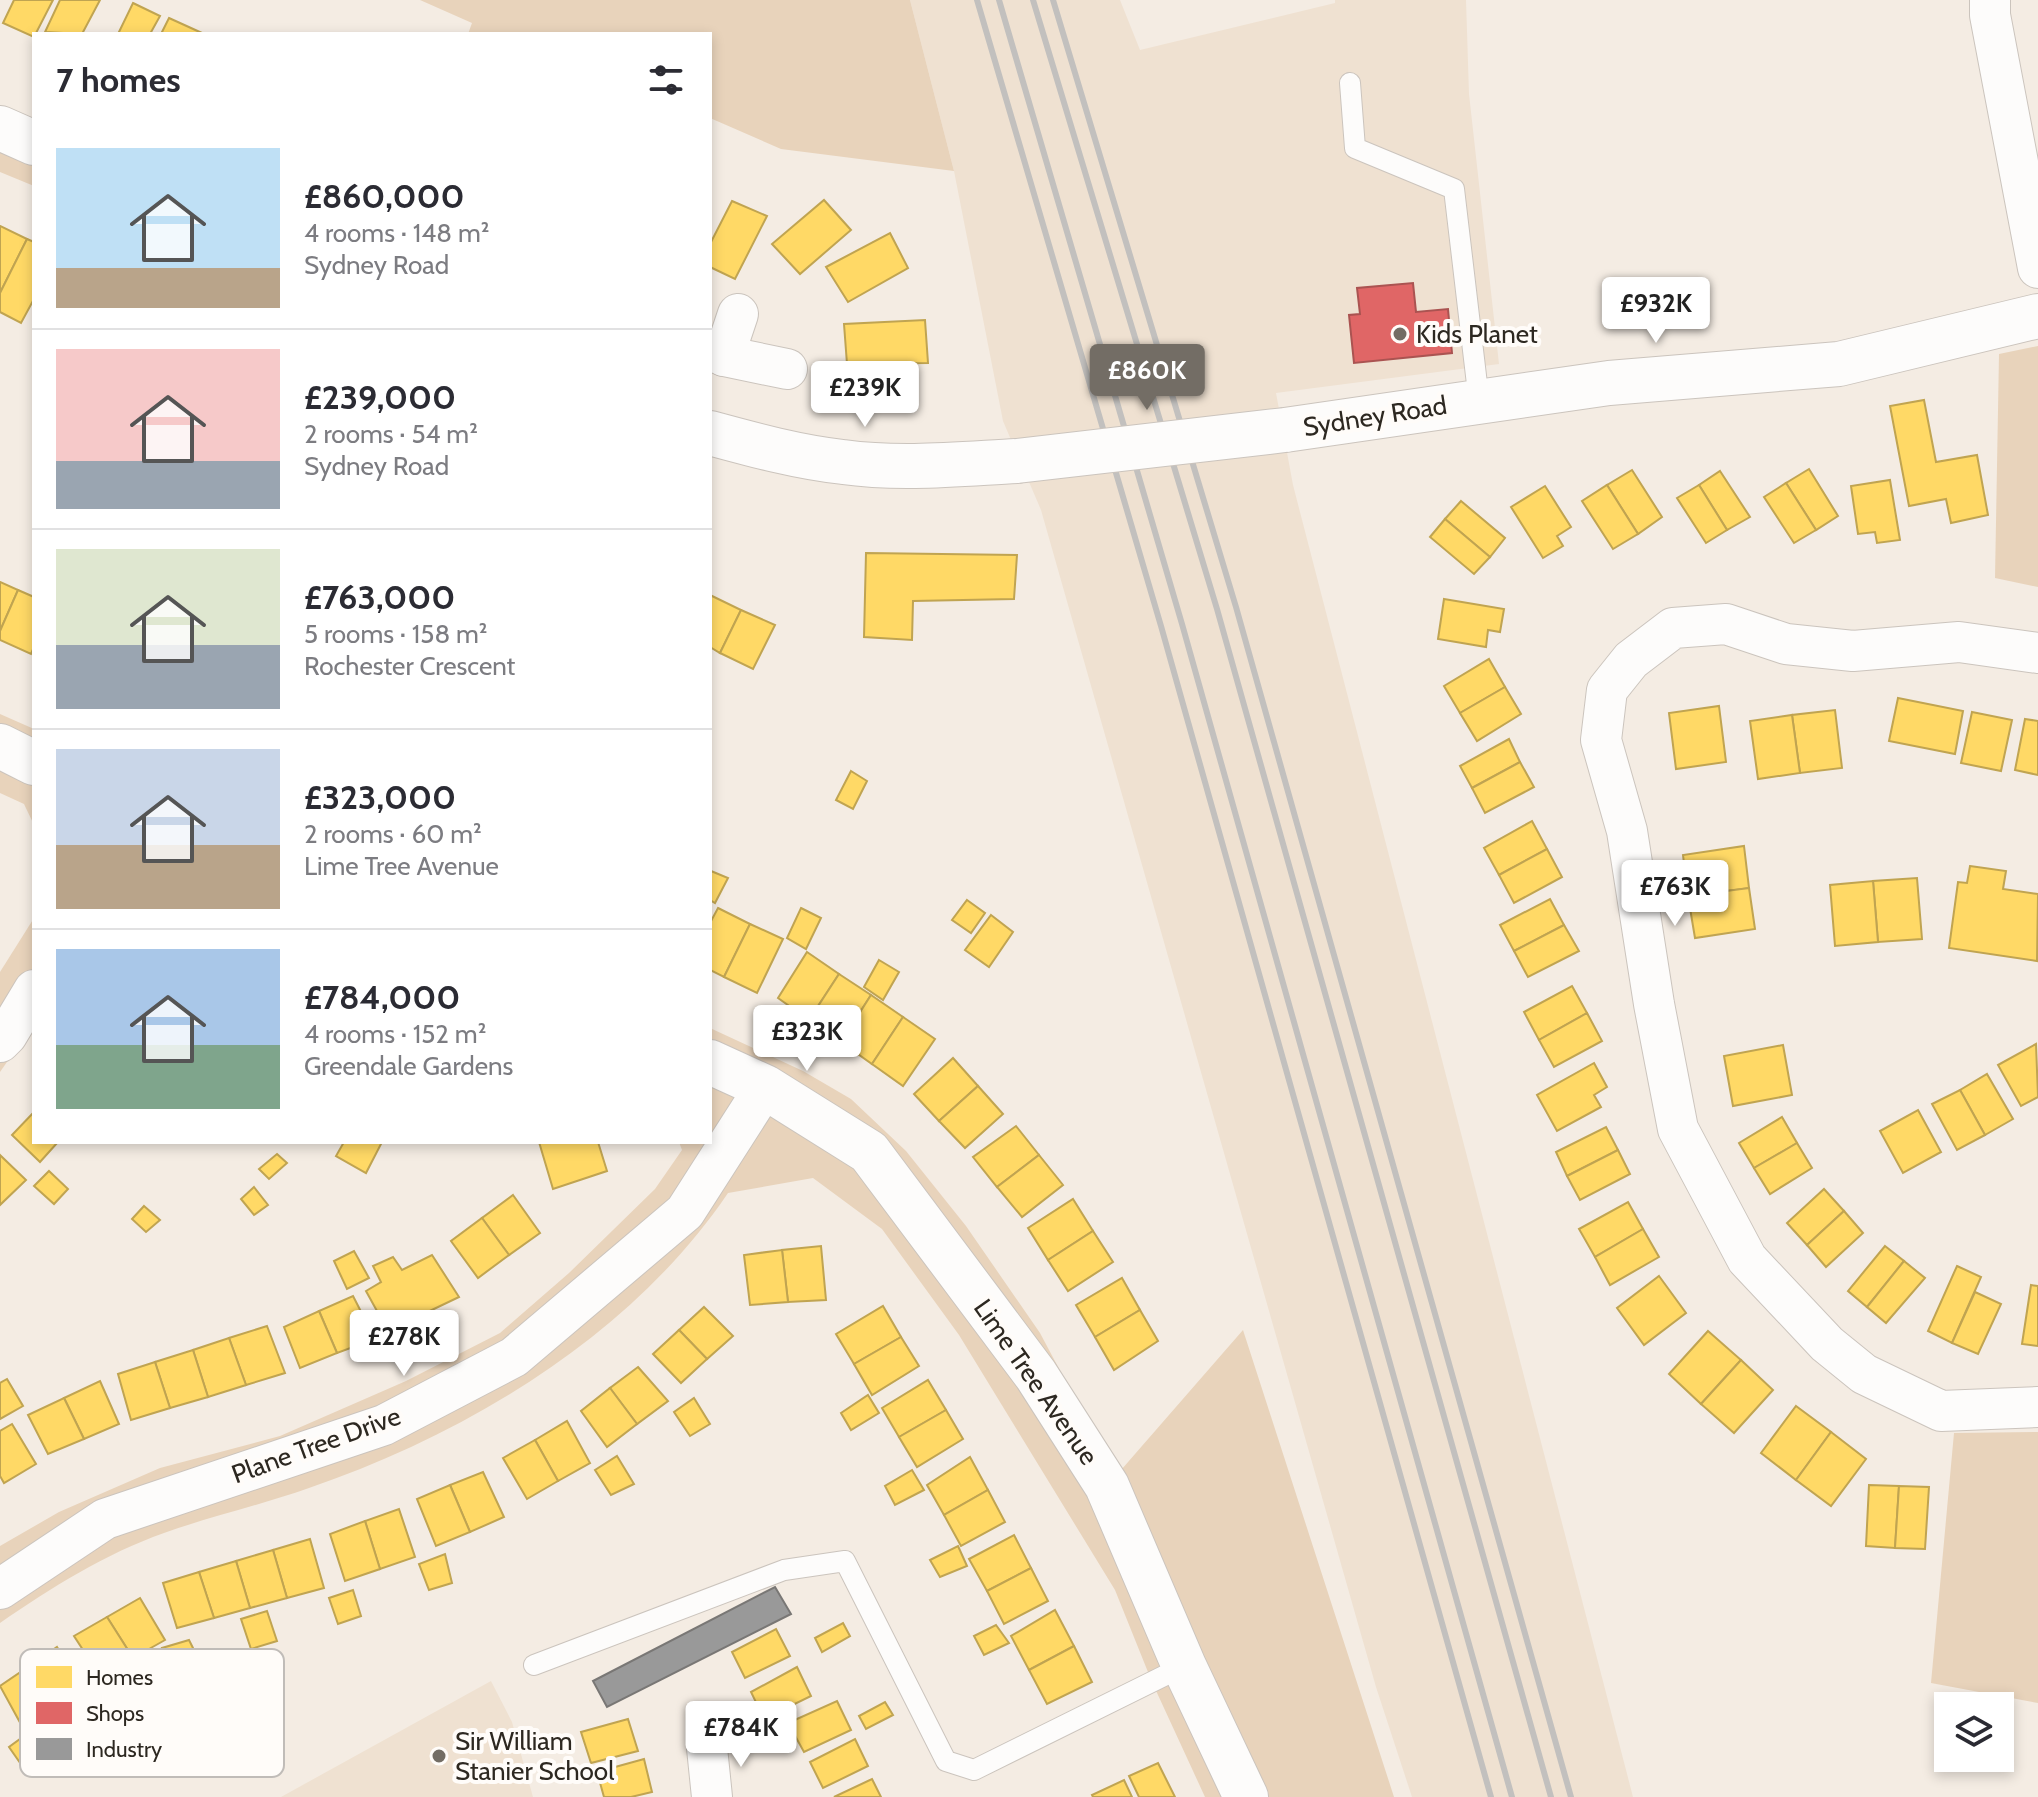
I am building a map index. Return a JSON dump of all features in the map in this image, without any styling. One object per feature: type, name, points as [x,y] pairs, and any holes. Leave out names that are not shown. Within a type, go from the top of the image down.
[{"type":"street","points":[[1990,0],[1990,15],[2038,268]]},
{"type":"street","points":[[0,128],[32,142]]},
{"type":"street","points":[[738,314],[717,352],[787,369]]},
{"type":"street","name":"Sydney Road","points":[[712,434],[763,447],[844,462],[915,466],[1017,461],[1285,430],[1609,383],[1839,364],[2038,316]]},
{"type":"street","points":[[2038,653],[1959,642],[1853,651],[1786,644],[1726,624],[1673,628],[1631,660],[1607,690],[1601,740],[1627,831],[1654,1004],[1678,1129],[1747,1259],[1827,1344],[1864,1374],[1941,1411],[2038,1407]]},
{"type":"street","points":[[0,746],[32,762]]},
{"type":"street","points":[[0,1042],[32,993]]},
{"type":"street","name":"Lime Tree Avenue","points":[[712,1063],[765,1087],[869,1152],[1036,1375],[1107,1486],[1184,1666],[1246,1797]]},
{"type":"street","name":"Plane Tree Drive","points":[[0,1589],[105,1519],[384,1425],[514,1357],[685,1212],[765,1087]]},
{"type":"street","points":[[707,1748],[712,1797]]},
{"type":"lane","points":[[1350,83],[1355,148],[1454,189],[1479,401]]},
{"type":"lane","points":[[534,1665],[784,1570],[845,1561],[946,1761],[974,1770],[1184,1666]]},
{"type":"shaded area","points":[[420,0],[910,0],[954,171],[781,149],[712,119],[712,32],[469,32],[472,23]]},
{"type":"shaded area","points":[[910,0],[1120,0],[1140,50],[1335,3],[1335,0],[1466,0],[1469,94],[1499,364],[1276,393],[1293,485],[1633,1797],[1412,1797],[1376,1687],[1041,510],[1003,421],[954,171]]},
{"type":"shaded area","points":[[0,128],[32,142],[32,185],[0,172]]},
{"type":"shaded area","points":[[2038,346],[2038,587],[1995,578],[1999,354]]},
{"type":"shaded area","points":[[0,714],[32,728],[32,821],[24,804],[0,793]]},
{"type":"shaded area","points":[[32,921],[32,1026],[0,1072],[0,972]]},
{"type":"shaded area","points":[[712,1029],[803,1071],[851,1099],[906,1151],[966,1226],[1040,1333],[1074,1397],[1108,1485],[1243,1330],[1394,1797],[1205,1797],[1152,1682],[1115,1590],[959,1335],[882,1229],[813,1178],[728,1193],[689,1244],[645,1291],[595,1334],[487,1408],[369,1465],[291,1494],[142,1541],[79,1572],[0,1623],[0,1546],[59,1512],[160,1468],[280,1436],[406,1381],[500,1333],[569,1273],[655,1189],[682,1150],[680,1144],[712,1144]]},
{"type":"shaded area","points":[[2038,1432],[2038,1703],[2014,1699],[2014,1692],[1979,1692],[1931,1683],[1954,1433]]},
{"type":"shaded area","name":"Sir William Stanier School","points":[[491,1681],[512,1722],[533,1797],[281,1797]]},
{"type":"building: Homes","points":[[14,0],[53,0],[32,36],[3,23]]},
{"type":"building: Homes","points":[[60,0],[100,0],[83,32],[45,32]]},
{"type":"building: Homes","points":[[133,3],[160,16],[151,32],[119,32]]},
{"type":"building: Homes","points":[[169,18],[200,32],[162,32]]},
{"type":"building: Homes","points":[[824,200],[851,230],[800,274],[772,244]]},
{"type":"building: Homes","points":[[732,201],[767,216],[735,279],[712,268],[712,240]]},
{"type":"building: Homes","points":[[0,226],[27,239],[1,291],[0,291]]},
{"type":"building: Homes","points":[[890,233],[908,268],[848,302],[826,267]]},
{"type":"building: Homes","points":[[27,239],[32,241],[32,303],[21,323],[0,312],[0,293]]},
{"type":"building: Homes","points":[[925,320],[928,363],[847,364],[844,324]]},
{"type":"building: Homes","points":[[1924,400],[1936,462],[1977,455],[1988,515],[1951,523],[1946,499],[1909,506],[1890,406]]},
{"type":"building: Homes","points":[[1809,469],[1838,516],[1816,530],[1786,483]]},
{"type":"building: Homes","points":[[1632,470],[1662,517],[1638,534],[1607,485]]},
{"type":"building: Homes","points":[[1720,471],[1750,517],[1727,530],[1699,485]]},
{"type":"building: Homes","points":[[1890,480],[1900,540],[1877,543],[1875,532],[1858,534],[1851,486]]},
{"type":"building: Homes","points":[[1786,483],[1816,530],[1794,543],[1764,497]]},
{"type":"building: Homes","points":[[1607,485],[1638,534],[1613,549],[1582,501]]},
{"type":"building: Homes","points":[[1699,485],[1727,530],[1706,543],[1677,498]]},
{"type":"building: Homes","points":[[1545,486],[1571,527],[1557,536],[1563,546],[1543,558],[1511,507]]},
{"type":"building: Homes","points":[[1461,501],[1505,538],[1490,557],[1445,519]]},
{"type":"building: Homes","points":[[1445,519],[1490,557],[1474,574],[1430,537]]},
{"type":"building: Homes","points":[[866,553],[1017,555],[1014,599],[913,601],[912,640],[864,637]]},
{"type":"building: Homes","points":[[0,582],[18,590],[0,631]]},
{"type":"building: Homes","points":[[18,590],[32,596],[31,654],[0,640],[0,631]]},
{"type":"building: Homes","points":[[712,596],[741,610],[720,653],[712,648]]},
{"type":"building: Homes","points":[[1444,599],[1504,609],[1500,632],[1488,630],[1486,647],[1438,639]]},
{"type":"building: Homes","points":[[741,610],[775,625],[753,669],[720,653]]},
{"type":"building: Homes","points":[[1489,659],[1505,687],[1460,713],[1444,686]]},
{"type":"building: Homes","points":[[1505,687],[1521,714],[1477,741],[1460,713]]},
{"type":"building: Homes","points":[[1898,698],[1963,711],[1955,754],[1889,741]]},
{"type":"building: Homes","points":[[1719,706],[1726,762],[1676,769],[1669,713]]},
{"type":"building: Homes","points":[[1835,710],[1842,768],[1800,773],[1792,715]]},
{"type":"building: Homes","points":[[1972,712],[2012,720],[2001,771],[1961,763]]},
{"type":"building: Homes","points":[[1792,715],[1800,773],[1758,779],[1750,721]]},
{"type":"building: Homes","points":[[2025,719],[2038,721],[2038,775],[2015,770]]},
{"type":"building: Homes","points":[[1509,739],[1520,762],[1472,788],[1460,766]]},
{"type":"building: Homes","points":[[1520,762],[1534,787],[1485,813],[1472,788]]},
{"type":"building: Homes","points":[[851,771],[867,781],[853,809],[836,800]]},
{"type":"building: Homes","points":[[1532,821],[1547,849],[1499,875],[1484,848]]},
{"type":"building: Homes","points":[[1744,846],[1749,888],[1688,896],[1683,855]]},
{"type":"building: Homes","points":[[1547,849],[1562,877],[1514,903],[1499,875]]},
{"type":"building: Homes","points":[[1970,866],[2006,871],[2003,889],[2038,894],[2037,961],[1949,948],[1958,882],[1967,883]]},
{"type":"building: Homes","points":[[712,871],[728,878],[715,903],[712,901]]},
{"type":"building: Homes","points":[[1917,878],[1922,939],[1878,942],[1873,881]]},
{"type":"building: Homes","points":[[1873,881],[1878,942],[1835,946],[1830,885]]},
{"type":"building: Homes","points":[[1749,888],[1755,929],[1695,938],[1688,896]]},
{"type":"building: Homes","points":[[1550,899],[1564,925],[1514,951],[1500,925]]},
{"type":"building: Homes","points":[[967,900],[985,913],[971,933],[952,920]]},
{"type":"building: Homes","points":[[718,908],[750,924],[724,977],[712,971],[712,919]]},
{"type":"building: Homes","points":[[801,908],[821,918],[806,949],[787,938]]},
{"type":"building: Homes","points":[[991,915],[1013,932],[989,967],[965,950]]},
{"type":"building: Homes","points":[[750,924],[783,939],[757,993],[724,977]]},
{"type":"building: Homes","points":[[1564,925],[1579,951],[1528,977],[1514,951]]},
{"type":"building: Homes","points":[[807,952],[839,974],[809,1020],[778,998]]},
{"type":"building: Homes","points":[[879,960],[899,972],[883,1000],[864,987]]},
{"type":"building: Homes","points":[[839,974],[871,995],[841,1042],[809,1020]]},
{"type":"building: Homes","points":[[1572,986],[1587,1013],[1539,1040],[1524,1012]]},
{"type":"building: Homes","points":[[871,995],[903,1017],[872,1064],[841,1042]]},
{"type":"building: Homes","points":[[1587,1013],[1602,1041],[1554,1067],[1539,1040]]},
{"type":"building: Homes","points":[[903,1017],[935,1039],[903,1086],[872,1064]]},
{"type":"building: Homes","points":[[2036,1044],[2038,1097],[2021,1106],[1998,1065]]},
{"type":"building: Homes","points":[[1783,1045],[1792,1095],[1733,1106],[1724,1056]]},
{"type":"building: Homes","points":[[953,1058],[978,1086],[939,1121],[914,1094]]},
{"type":"building: Homes","points":[[1594,1063],[1607,1087],[1594,1095],[1601,1107],[1557,1131],[1537,1095]]},
{"type":"building: Homes","points":[[1987,1074],[2013,1119],[1985,1135],[1960,1090]]},
{"type":"building: Homes","points":[[978,1086],[1003,1114],[965,1148],[939,1121]]},
{"type":"building: Homes","points":[[1960,1090],[1985,1135],[1957,1150],[1932,1104]]},
{"type":"building: Homes","points":[[1918,1110],[1941,1152],[1903,1173],[1880,1131]]},
{"type":"building: Homes","points":[[32,1114],[32,1144],[56,1144],[40,1162],[12,1135]]},
{"type":"building: Homes","points":[[1782,1117],[1797,1143],[1754,1168],[1739,1143]]},
{"type":"building: Homes","points":[[1016,1126],[1039,1155],[997,1187],[973,1157]]},
{"type":"building: Homes","points":[[1606,1127],[1618,1150],[1567,1176],[1556,1152]]},
{"type":"building: Homes","points":[[1797,1143],[1812,1168],[1770,1194],[1754,1168]]},
{"type":"building: Homes","points":[[343,1144],[381,1144],[366,1173],[336,1156]]},
{"type":"building: Homes","points":[[540,1144],[599,1144],[607,1171],[553,1189]]},
{"type":"building: Homes","points":[[1618,1150],[1630,1174],[1580,1200],[1567,1176]]},
{"type":"building: Homes","points":[[277,1154],[287,1163],[269,1179],[259,1169]]},
{"type":"building: Homes","points":[[0,1155],[26,1180],[0,1205]]},
{"type":"building: Homes","points":[[1039,1155],[1063,1185],[1022,1217],[997,1187]]},
{"type":"building: Homes","points":[[49,1171],[68,1189],[54,1204],[34,1186]]},
{"type":"building: Homes","points":[[254,1187],[268,1205],[254,1215],[241,1199]]},
{"type":"building: Homes","points":[[1824,1189],[1844,1211],[1807,1245],[1787,1223]]},
{"type":"building: Homes","points":[[513,1195],[540,1233],[509,1255],[482,1218]]},
{"type":"building: Homes","points":[[1073,1199],[1093,1231],[1048,1260],[1028,1228]]},
{"type":"building: Homes","points":[[1628,1202],[1643,1229],[1595,1257],[1579,1229]]},
{"type":"building: Homes","points":[[144,1206],[160,1220],[146,1232],[132,1219]]},
{"type":"building: Homes","points":[[1844,1211],[1863,1233],[1826,1267],[1807,1245]]},
{"type":"building: Homes","points":[[482,1218],[509,1255],[478,1278],[451,1241]]},
{"type":"building: Homes","points":[[1643,1229],[1659,1257],[1610,1285],[1595,1257]]},
{"type":"building: Homes","points":[[1093,1231],[1113,1262],[1068,1291],[1048,1260]]},
{"type":"building: Homes","points":[[821,1246],[826,1300],[788,1302],[782,1250]]},
{"type":"building: Homes","points":[[1885,1246],[1904,1261],[1867,1307],[1848,1291]]},
{"type":"building: Homes","points":[[782,1250],[788,1302],[750,1305],[744,1255]]},
{"type":"building: Homes","points":[[354,1251],[369,1278],[347,1289],[334,1261]]},
{"type":"building: Homes","points":[[432,1255],[459,1297],[388,1331],[366,1291],[381,1282],[373,1266],[393,1257],[402,1270]]},
{"type":"building: Homes","points":[[1904,1261],[1925,1278],[1886,1323],[1867,1307]]},
{"type":"building: Homes","points":[[1957,1266],[1981,1277],[1952,1343],[1928,1331]]},
{"type":"building: Homes","points":[[1659,1276],[1686,1313],[1644,1345],[1617,1308]]},
{"type":"building: Homes","points":[[1122,1278],[1140,1310],[1095,1337],[1076,1305]]},
{"type":"building: Homes","points":[[2031,1285],[2038,1286],[2038,1346],[2022,1344]]},
{"type":"building: Homes","points":[[1975,1292],[2001,1304],[1978,1354],[1952,1343]]},
{"type":"building: Homes","points":[[353,1296],[375,1339],[337,1353],[319,1311]]},
{"type":"building: Homes","points":[[883,1306],[901,1337],[854,1364],[836,1334]]},
{"type":"building: Homes","points":[[704,1307],[733,1336],[707,1359],[679,1330]]},
{"type":"building: Homes","points":[[1140,1310],[1158,1341],[1114,1370],[1095,1337]]},
{"type":"building: Homes","points":[[319,1311],[337,1353],[300,1368],[284,1327]]},
{"type":"building: Homes","points":[[267,1326],[285,1373],[246,1385],[229,1338]]},
{"type":"building: Homes","points":[[679,1330],[707,1359],[681,1383],[653,1354]]},
{"type":"building: Homes","points":[[1708,1331],[1741,1360],[1701,1404],[1669,1374]]},
{"type":"building: Homes","points":[[901,1337],[919,1366],[872,1395],[854,1364]]},
{"type":"building: Homes","points":[[229,1338],[246,1385],[208,1397],[193,1350]]},
{"type":"building: Homes","points":[[193,1350],[208,1397],[170,1408],[155,1362]]},
{"type":"building: Homes","points":[[1741,1360],[1773,1390],[1734,1433],[1701,1404]]},
{"type":"building: Homes","points":[[155,1362],[170,1408],[131,1420],[118,1374]]},
{"type":"building: Homes","points":[[638,1367],[668,1401],[637,1424],[610,1388]]},
{"type":"building: Homes","points":[[7,1379],[23,1406],[0,1419],[0,1383]]},
{"type":"building: Homes","points":[[928,1380],[946,1410],[899,1437],[882,1408]]},
{"type":"building: Homes","points":[[100,1381],[119,1424],[84,1439],[64,1398]]},
{"type":"building: Homes","points":[[610,1388],[637,1424],[607,1447],[581,1411]]},
{"type":"building: Homes","points":[[868,1395],[879,1413],[851,1430],[841,1413]]},
{"type":"building: Homes","points":[[64,1398],[84,1439],[48,1454],[28,1415]]},
{"type":"building: Homes","points":[[694,1398],[710,1424],[690,1436],[674,1412]]},
{"type":"building: Homes","points":[[1796,1406],[1831,1432],[1796,1480],[1761,1453]]},
{"type":"building: Homes","points":[[946,1410],[963,1439],[917,1467],[899,1437]]},
{"type":"building: Homes","points":[[567,1421],[590,1463],[558,1481],[535,1440]]},
{"type":"building: Homes","points":[[12,1424],[36,1464],[4,1483],[0,1476],[0,1431]]},
{"type":"building: Homes","points":[[1831,1432],[1866,1459],[1831,1506],[1796,1480]]},
{"type":"building: Homes","points":[[535,1440],[558,1481],[527,1499],[503,1458]]},
{"type":"building: Homes","points":[[617,1456],[634,1484],[611,1495],[595,1470]]},
{"type":"building: Homes","points":[[970,1457],[988,1490],[944,1515],[927,1485]]},
{"type":"building: Homes","points":[[912,1470],[924,1490],[895,1505],[885,1486]]},
{"type":"building: Homes","points":[[483,1472],[504,1517],[470,1532],[450,1485]]},
{"type":"building: Homes","points":[[450,1485],[470,1532],[436,1546],[417,1499]]},
{"type":"building: Homes","points":[[1869,1485],[1899,1486],[1895,1548],[1866,1546]]},
{"type":"building: Homes","points":[[1899,1486],[1929,1487],[1925,1549],[1895,1548]]},
{"type":"building: Homes","points":[[988,1490],[1005,1522],[961,1546],[944,1515]]},
{"type":"building: Homes","points":[[399,1509],[415,1557],[380,1569],[365,1521]]},
{"type":"building: Homes","points":[[365,1521],[380,1569],[345,1581],[330,1534]]},
{"type":"building: Homes","points":[[1014,1535],[1031,1568],[987,1591],[969,1559]]},
{"type":"building: Homes","points":[[310,1539],[324,1588],[287,1598],[273,1550]]},
{"type":"building: Homes","points":[[958,1546],[967,1566],[940,1577],[930,1560]]},
{"type":"building: Homes","points":[[273,1550],[287,1598],[250,1608],[236,1561]]},
{"type":"building: Homes","points":[[445,1554],[452,1583],[429,1590],[419,1564]]},
{"type":"building: Homes","points":[[236,1561],[250,1608],[214,1618],[199,1572]]},
{"type":"building: Homes","points":[[1031,1568],[1048,1601],[1004,1624],[987,1591]]},
{"type":"building: Homes","points":[[199,1572],[214,1618],[177,1628],[163,1583]]},
{"type":"building: Homes","points":[[353,1590],[361,1616],[338,1624],[329,1598]]},
{"type":"building: Homes","points":[[140,1598],[165,1640],[149,1649],[127,1649],[107,1617]]},
{"type":"building: Homes","points":[[1055,1610],[1074,1646],[1029,1670],[1011,1636]]},
{"type":"building: Homes","points":[[267,1611],[277,1641],[251,1649],[241,1619]]},
{"type":"building: Homes","points":[[107,1617],[127,1649],[82,1649],[74,1636]]},
{"type":"building: Homes","points":[[843,1623],[850,1636],[822,1652],[815,1638]]},
{"type":"building: Homes","points":[[996,1625],[1009,1643],[984,1655],[974,1636]]},
{"type":"building: Homes","points":[[776,1629],[790,1656],[745,1678],[732,1652]]},
{"type":"building: Homes","points":[[189,1640],[194,1649],[162,1649]]},
{"type":"building: Homes","points":[[1074,1646],[1092,1682],[1047,1704],[1029,1670]]},
{"type":"building: Homes","points":[[797,1667],[811,1696],[764,1719],[751,1692]]},
{"type":"building: Homes","points":[[20,1672],[20,1723],[0,1686]]},
{"type":"building: Homes","points":[[837,1701],[851,1730],[804,1752],[788,1723]]},
{"type":"building: Homes","points":[[885,1702],[893,1715],[866,1729],[859,1716]]},
{"type":"building: Homes","points":[[628,1719],[638,1751],[591,1763],[581,1732]]},
{"type":"building: Homes","points":[[20,1739],[20,1763],[9,1747]]},
{"type":"building: Homes","points":[[855,1739],[868,1766],[823,1788],[810,1762]]},
{"type":"building: Homes","points":[[644,1759],[652,1792],[631,1797],[604,1797],[597,1772]]},
{"type":"building: Homes","points":[[1158,1763],[1175,1797],[1139,1797],[1129,1776]]},
{"type":"building: Homes","points":[[872,1779],[881,1797],[834,1797]]},
{"type":"building: Homes","points":[[1124,1780],[1132,1797],[1093,1797],[1092,1795]]},
{"type":"building: Shops","name":"Kids Planet","points":[[1413,283],[1416,312],[1448,309],[1452,353],[1354,363],[1349,315],[1360,314],[1357,288]]},
{"type":"building: Industry","points":[[775,1587],[791,1614],[607,1707],[593,1681]]},
{"type":"railway","points":[[977,0],[1161,626],[1491,1797]]},
{"type":"railway","points":[[999,0],[1182,624],[1512,1797]]},
{"type":"railway","points":[[1033,0],[1217,609],[1551,1797]]},
{"type":"railway","points":[[1053,0],[1236,607],[1571,1797]]},
{"type":"place","name":"Kids Planet","points":[[1400,334]]},
{"type":"place","name":"Sir William Stanier School","points":[[439,1756]]}]
